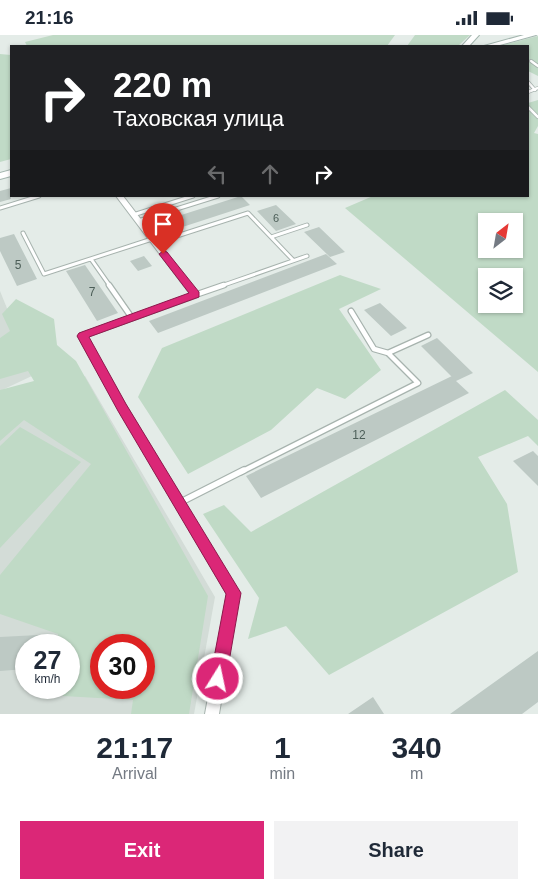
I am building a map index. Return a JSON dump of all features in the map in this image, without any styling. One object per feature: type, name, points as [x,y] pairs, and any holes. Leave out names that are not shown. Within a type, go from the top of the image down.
[{"type":"main road","points":[[466,45],[476,35]]},
{"type":"main road","points":[[492,45],[533,35]]},
{"type":"street","points":[[120,197],[195,295],[82,336],[233,593],[212,714]]},
{"type":"lane","points":[[531,61],[538,66]]},
{"type":"lane","points":[[529,108],[538,117]]},
{"type":"lane","points":[[0,207],[35,197]]},
{"type":"lane","points":[[135,218],[190,197]]},
{"type":"lane","points":[[135,218],[214,197]]},
{"type":"lane","points":[[23,233],[44,274],[248,213],[293,260]]},
{"type":"lane","points":[[271,237],[307,225]]},
{"type":"lane","points":[[195,295],[307,256]]},
{"type":"lane","points":[[91,259],[132,317]]},
{"type":"lane","points":[[179,503],[418,383],[388,353],[374,349],[351,311]]},
{"type":"lane","points":[[388,353],[428,335]]},
{"type":"shaded area","points":[[0,291],[34,375],[0,391]]},
{"type":"shaded area","points":[[85,376],[215,597],[194,714],[0,714],[0,422]]},
{"type":"green space","points":[[53,35],[395,35],[388,45],[26,45],[25,42]]},
{"type":"green space","points":[[415,35],[470,35],[459,45],[408,45]]},
{"type":"green space","points":[[538,36],[538,76],[529,72],[529,45],[503,45]]},
{"type":"green space","points":[[0,54],[10,55],[10,159],[0,162]]},
{"type":"green space","points":[[538,100],[538,126],[534,133],[538,134],[538,372],[345,208],[371,197],[529,197],[529,103]]},
{"type":"green space","points":[[340,275],[381,289],[339,309],[381,370],[345,399],[317,388],[271,430],[188,474],[138,397],[162,348]]},
{"type":"green space","points":[[16,299],[54,319],[57,345],[76,361],[208,596],[189,714],[131,714],[133,700],[116,699],[155,699],[155,634],[90,634],[90,698],[80,697],[80,634],[58,634],[0,614],[0,575],[91,464],[24,420],[0,441],[0,390],[34,381],[28,371],[0,379],[0,338],[10,331],[2,314]]},
{"type":"green space","points":[[505,390],[538,420],[538,446],[528,436],[478,457],[507,504],[518,572],[329,675],[286,626],[248,639],[259,598],[203,514],[224,505],[251,532]]},
{"type":"green space","points":[[20,427],[81,462],[0,548],[0,446]]},
{"type":"building","points":[[10,188],[11,199],[0,202],[0,191]]},
{"type":"building","points":[[238,197],[242,197],[250,205],[161,234],[153,224]]},
{"type":"building","points":[[276,205],[296,224],[276,231],[257,211]]},
{"type":"building","points":[[319,227],[345,252],[330,257],[304,232]]},
{"type":"building","points":[[14,234],[37,279],[17,286],[0,251],[0,238]]},
{"type":"building","points":[[326,254],[337,264],[158,333],[149,321]]},
{"type":"building","points":[[144,256],[152,266],[138,271],[130,261]]},
{"type":"building","points":[[85,265],[118,313],[97,321],[66,271]]},
{"type":"building","points":[[380,303],[407,328],[391,336],[364,310]]},
{"type":"building","points":[[437,338],[473,373],[456,381],[469,393],[261,498],[246,476],[451,376],[421,346]]},
{"type":"building","points":[[533,451],[538,456],[538,486],[513,461]]},
{"type":"building","points":[[15,636],[15,670],[0,671],[0,637]]},
{"type":"building","points":[[538,651],[538,702],[522,714],[450,714]]},
{"type":"building","points":[[373,697],[384,714],[348,714]]},
{"type":"route","points":[[163,254],[195,295],[82,336],[233,593],[218,679]]}]
